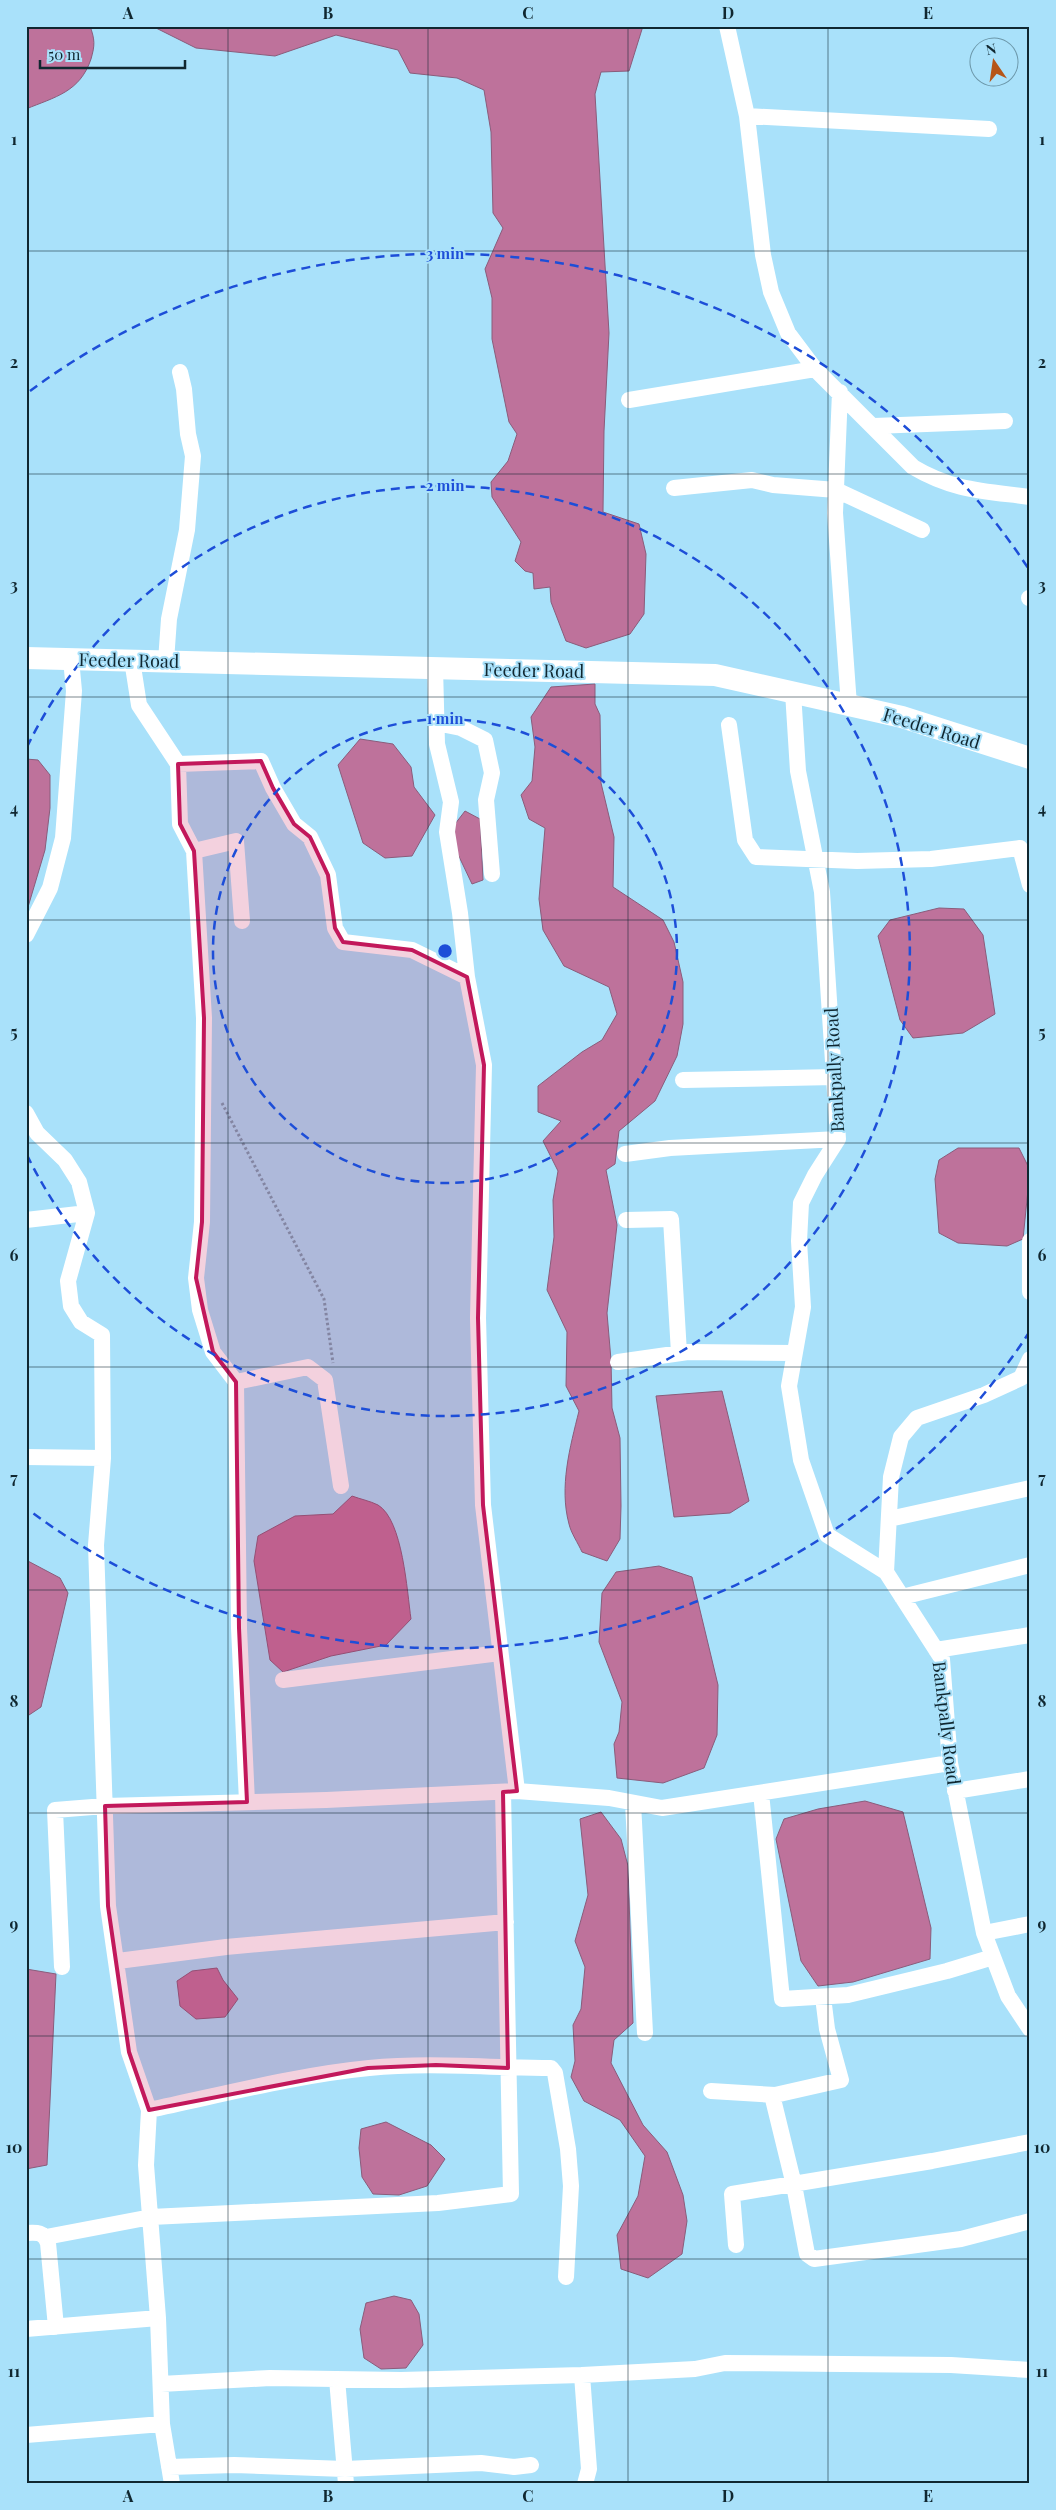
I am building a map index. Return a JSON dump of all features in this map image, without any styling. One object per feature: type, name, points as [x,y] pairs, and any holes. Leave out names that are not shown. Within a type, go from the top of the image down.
[{"type":"street","points":[[727,26],[747,116],[762,247],[771,292],[788,333],[815,369],[913,467],[932,479],[952,486],[1030,497]]},
{"type":"street","points":[[747,116],[989,130]]},
{"type":"street","points":[[629,400],[815,369]]},
{"type":"street","points":[[166,661],[168,619],[187,530],[193,456],[188,434],[184,389],[180,372]]},
{"type":"street","points":[[840,392],[835,513],[849,705]]},
{"type":"street","points":[[874,426],[1005,421]]},
{"type":"street","points":[[674,488],[752,480],[773,485],[836,490],[922,530]]},
{"type":"street","name":"Feeder Road","points":[[26,658],[715,675],[902,716],[1030,758]]},
{"type":"street","points":[[26,935],[50,888],[63,838],[74,691],[71,659]]},
{"type":"street","points":[[132,660],[139,705],[178,764],[180,824],[194,851],[204,1018],[202,1222],[196,1278],[200,1310],[213,1352],[236,1382],[239,1628],[247,1802]]},
{"type":"street","points":[[46,2237],[151,2217],[438,2203],[511,2194],[506,1922],[510,1792],[500,1653],[483,1506],[478,1318],[484,1065],[467,977],[460,913],[447,832],[451,802],[437,744],[435,668]]},
{"type":"street","name":"Bankpally Road","points":[[793,692],[798,772],[822,892],[838,1139],[815,1175],[801,1203],[800,1240],[803,1307],[789,1386],[799,1450],[826,1535],[886,1572],[942,1659],[950,1763],[984,1933],[1008,1996],[1023,2008],[1030,2029]]},
{"type":"street","points":[[436,723],[460,728],[485,740],[492,773],[486,800],[492,874]]},
{"type":"street","points":[[728,725],[745,840],[750,851],[756,857],[857,861],[931,859],[1020,848],[1030,885]]},
{"type":"street","points":[[178,764],[261,761],[273,788],[294,824],[310,837],[328,875],[335,928],[343,942],[412,950],[467,977]]},
{"type":"street","points":[[194,851],[236,841],[242,921]]},
{"type":"street","points":[[683,1080],[835,1078]]},
{"type":"street","points":[[26,1113],[37,1133],[65,1160],[79,1182],[87,1213],[68,1281],[71,1306],[82,1322],[102,1335],[103,1458],[96,1545],[108,1906],[118,1961],[129,2052],[149,2110],[146,2165],[158,2318],[162,2424],[172,2484]]},
{"type":"street","points":[[625,1154],[670,1148],[838,1139]]},
{"type":"street","points":[[26,1142],[44,1141]]},
{"type":"street","points":[[26,1220],[87,1213]]},
{"type":"street","points":[[626,1220],[671,1219],[679,1353]]},
{"type":"street","points":[[1030,1241],[1030,1292]]},
{"type":"street","points":[[618,1362],[679,1353],[795,1353]]},
{"type":"street","points":[[886,1572],[891,1477],[901,1437],[917,1418],[984,1395],[1021,1378],[1030,1359]]},
{"type":"street","points":[[236,1382],[308,1366],[326,1380],[341,1486]]},
{"type":"street","points":[[26,1457],[103,1458]]},
{"type":"street","points":[[889,1519],[1030,1488]]},
{"type":"street","points":[[902,1597],[1030,1565]]},
{"type":"street","points":[[936,1650],[1030,1635]]},
{"type":"street","points":[[283,1680],[500,1653]]},
{"type":"street","points":[[62,1967],[54,1810],[105,1806],[510,1792],[633,1802],[662,1808],[950,1763]]},
{"type":"street","points":[[955,1791],[1030,1779]]},
{"type":"street","points":[[761,1793],[782,1999],[848,1996],[947,1971],[993,1957]]},
{"type":"street","points":[[633,1802],[645,2033]]},
{"type":"street","points":[[118,1961],[226,1947],[506,1922]]},
{"type":"street","points":[[984,1933],[1030,1924]]},
{"type":"street","points":[[711,2091],[772,2095],[841,2080],[827,2029],[824,1996]]},
{"type":"street","points":[[149,2110],[256,2087],[368,2068],[436,2065],[551,2068],[555,2073],[568,2149],[571,2186],[566,2277]]},
{"type":"street","points":[[772,2095],[794,2185],[804,2243],[807,2254],[814,2259],[961,2239],[1030,2221]]},
{"type":"street","points":[[736,2245],[732,2194],[794,2185],[1030,2142]]},
{"type":"street","points":[[26,2233],[40,2232],[46,2237],[56,2327]]},
{"type":"street","points":[[26,2329],[158,2318]]},
{"type":"street","points":[[161,2384],[270,2378],[401,2380],[582,2375],[696,2369],[725,2362],[951,2365],[1030,2370]]},
{"type":"street","points":[[582,2375],[589,2469],[585,2484]]},
{"type":"street","points":[[337,2379],[346,2477]]},
{"type":"street","points":[[26,2435],[162,2424]]},
{"type":"street","points":[[169,2467],[234,2465],[346,2477],[481,2463],[514,2467],[532,2465]]},
{"type":"path","points":[[220,1099],[324,1299],[333,1364],[326,1380]]},
{"type":"highlighted area","points":[[261,761],[273,788],[294,824],[310,837],[328,875],[335,928],[343,942],[412,950],[467,977],[484,1065],[478,1318],[483,1505],[517,1791],[503,1792],[508,2068],[436,2065],[368,2068],[149,2110],[129,2052],[108,1906],[105,1806],[247,1802],[239,1628],[236,1382],[213,1352],[196,1278],[202,1222],[204,1018],[194,851],[180,824],[178,764]]},
{"type":"shaded area","points":[[26,26],[90,26],[94,42],[91,59],[86,70],[73,86],[56,97],[26,109]]},
{"type":"shaded area","points":[[152,26],[643,26],[629,71],[601,72],[595,94],[609,333],[604,431],[603,512],[639,524],[646,554],[644,614],[630,634],[586,648],[566,641],[551,602],[550,587],[534,589],[533,573],[525,571],[515,561],[521,542],[492,497],[491,482],[508,461],[517,434],[509,422],[492,339],[492,298],[485,269],[503,228],[493,213],[491,132],[484,90],[457,78],[410,73],[398,50],[336,35],[275,56],[196,48]]},
{"type":"shaded area","points":[[595,684],[595,704],[600,715],[601,783],[614,837],[613,887],[663,920],[674,942],[683,982],[683,1024],[677,1056],[655,1101],[619,1131],[615,1164],[606,1170],[617,1225],[607,1313],[611,1360],[612,1408],[620,1438],[621,1506],[620,1539],[607,1561],[582,1552],[570,1527],[566,1510],[565,1481],[579,1411],[566,1386],[567,1332],[547,1290],[554,1237],[553,1200],[558,1171],[543,1141],[561,1121],[538,1112],[538,1086],[582,1052],[602,1040],[617,1014],[609,987],[564,966],[543,930],[539,899],[545,828],[529,819],[521,795],[532,781],[535,747],[531,717],[551,687]]},
{"type":"shaded area","points":[[360,739],[393,744],[411,767],[414,787],[435,815],[412,856],[385,858],[363,843],[338,765]]},
{"type":"shaded area","points":[[26,759],[38,760],[50,775],[50,808],[45,850],[28,907],[26,907]]},
{"type":"shaded area","points":[[465,811],[480,819],[483,880],[472,884],[454,846],[455,824]]},
{"type":"shaded area","points":[[939,908],[964,909],[983,935],[995,1014],[963,1033],[913,1038],[900,1020],[878,936],[890,920]]},
{"type":"shaded area","points":[[958,1148],[1019,1148],[1030,1170],[1023,1239],[1007,1246],[958,1243],[939,1233],[935,1179],[939,1160]]},
{"type":"shaded area","points":[[722,1391],[749,1501],[730,1513],[674,1517],[656,1396]]},
{"type":"shaded area","points":[[352,1496],[378,1505],[386,1513],[393,1525],[402,1558],[411,1619],[386,1645],[331,1656],[283,1672],[270,1660],[254,1561],[258,1536],[295,1516],[333,1514]]},
{"type":"shaded area","points":[[26,1560],[60,1578],[68,1593],[41,1707],[26,1717]]},
{"type":"shaded area","points":[[659,1566],[692,1577],[718,1685],[717,1735],[704,1768],[663,1783],[617,1778],[614,1744],[619,1732],[622,1702],[599,1642],[602,1593],[616,1572]]},
{"type":"shaded area","points":[[865,1801],[903,1812],[931,1928],[930,1959],[853,1982],[818,1986],[801,1961],[776,1839],[784,1819],[818,1809]]},
{"type":"shaded area","points":[[601,1812],[621,1839],[628,1866],[633,2023],[614,2040],[611,2063],[643,2125],[667,2152],[683,2195],[687,2221],[682,2254],[648,2278],[621,2269],[617,2235],[638,2196],[645,2156],[620,2120],[584,2101],[571,2077],[575,2061],[573,2025],[581,2009],[585,1967],[575,1941],[588,1895],[580,1819]]},
{"type":"shaded area","points":[[217,1968],[223,1980],[238,1999],[225,2017],[196,2019],[180,2006],[177,1981],[192,1971]]},
{"type":"shaded area","points":[[26,1969],[56,1974],[47,2165],[26,2169]]},
{"type":"shaded area","points":[[386,2122],[431,2145],[445,2159],[427,2186],[399,2195],[373,2194],[362,2177],[359,2148],[361,2129]]},
{"type":"shaded area","points":[[394,2296],[411,2300],[419,2314],[423,2345],[406,2368],[381,2369],[364,2358],[360,2329],[366,2303]]}]
